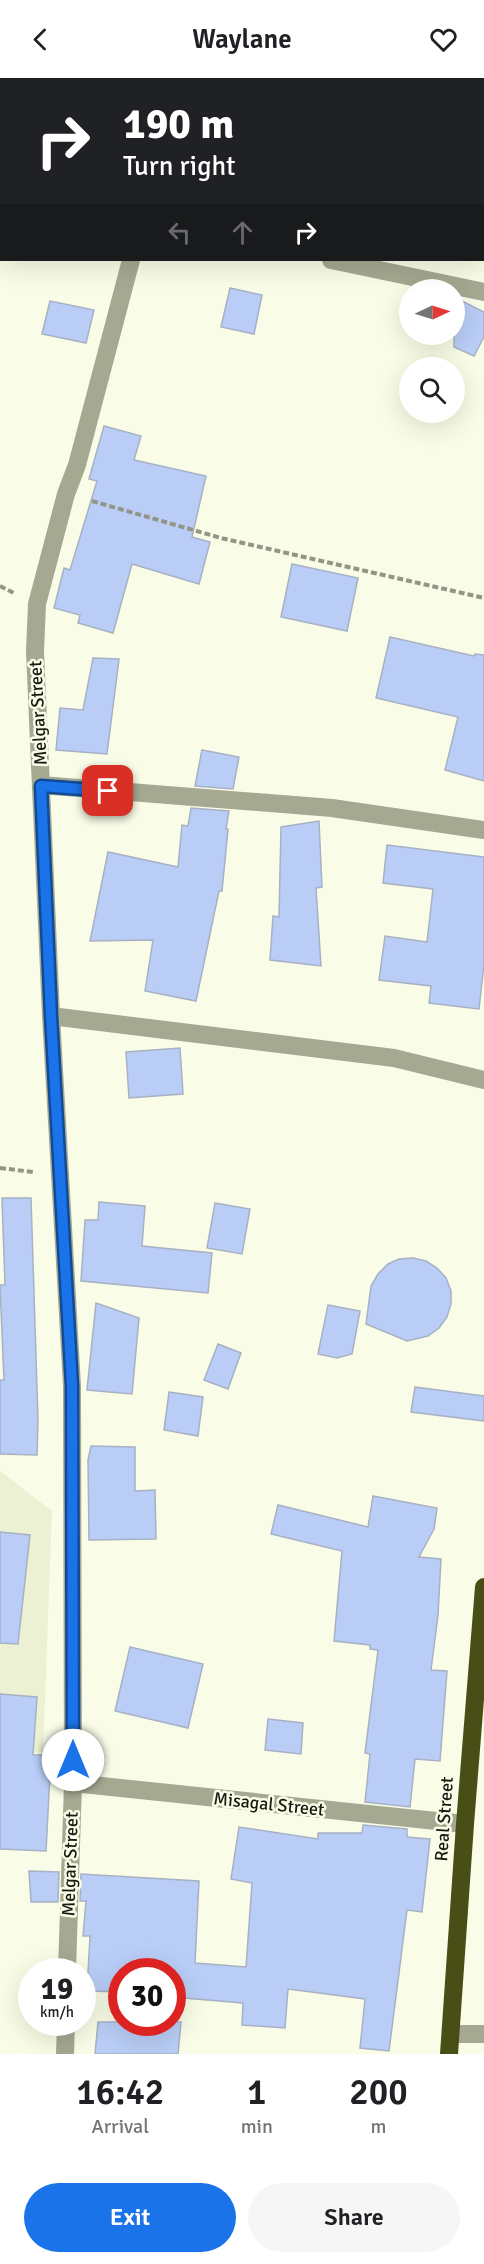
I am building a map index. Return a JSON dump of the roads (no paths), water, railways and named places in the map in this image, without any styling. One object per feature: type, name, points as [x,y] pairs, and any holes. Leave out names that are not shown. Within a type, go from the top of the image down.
[{"type":"highway","name":"Real Street","points":[[450,2054],[484,1587]]},
{"type":"street","name":"Melgar Street","points":[[67,1958],[73,1783],[72,1386],[51,1016],[35,651],[37,604],[66,494],[77,465],[131,261]]},
{"type":"street","points":[[336,261],[484,292]]},
{"type":"street","points":[[41,786],[332,808],[484,830]]},
{"type":"street","points":[[51,1016],[394,1058],[484,1080]]},
{"type":"street","name":"Misagal Street","points":[[73,1783],[465,1824]]},
{"type":"street","points":[[451,2034],[484,2034]]},
{"type":"street","points":[[65,2054],[66,2036]]}]
